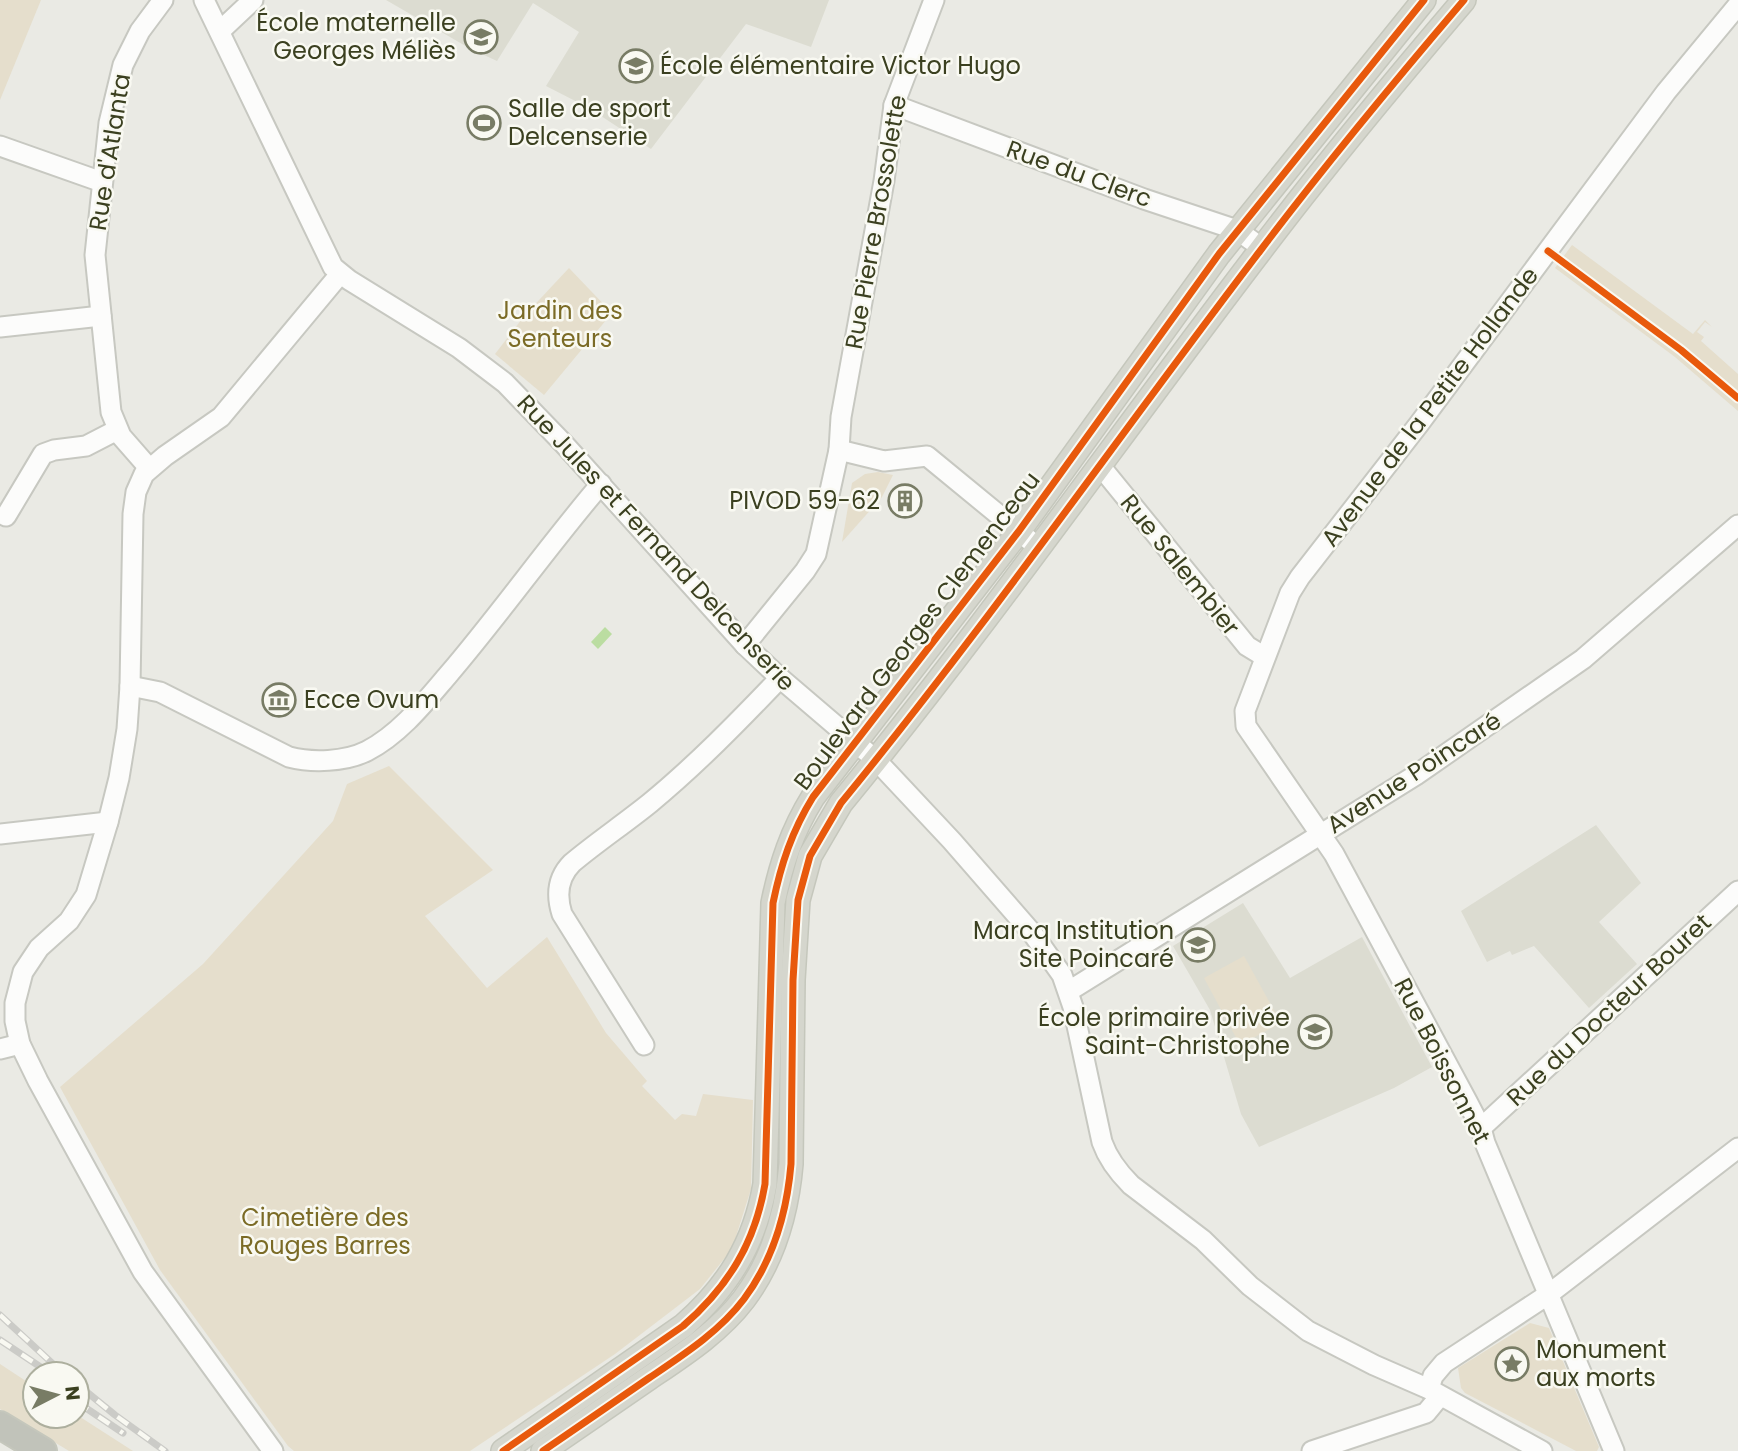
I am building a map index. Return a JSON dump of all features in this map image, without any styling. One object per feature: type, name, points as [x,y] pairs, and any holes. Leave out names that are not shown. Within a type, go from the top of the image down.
[{"type":"highway","points":[[0,1425],[43,1451]]},
{"type":"main road","name":"Boulevard Georges Clemenceau","points":[[503,1451],[683,1326],[703,1309],[740,1262],[755,1226],[765,1184],[771,929],[779,876],[797,822],[855,742],[1019,531],[1237,230],[1424,0]]},
{"type":"main road","name":"Boulevard Georges Clemenceau","points":[[542,1451],[676,1360],[712,1332],[745,1298],[763,1268],[776,1238],[789,1190],[793,964],[797,900],[810,856],[841,803],[1101,467],[1262,248],[1339,150],[1464,0]]},
{"type":"street","name":"Rue d'Atlanta","points":[[149,468],[117,430],[109,401],[95,255],[112,110],[123,65],[136,38],[163,0]]},
{"type":"street","name":"Rue Jules et Fernand Delcenserie","points":[[204,0],[324,252],[340,274],[459,348],[498,378],[532,410],[745,645],[779,678],[876,760],[947,835],[1033,934],[1062,975],[1069,991],[1099,1132],[1106,1151],[1122,1176],[1203,1240],[1250,1286],[1308,1331],[1434,1392],[1542,1451]]},
{"type":"street","points":[[220,31],[253,0]]},
{"type":"street","name":"Rue Pierre Brossolette","points":[[745,645],[806,571],[816,554],[839,450],[841,416],[884,181],[894,105],[934,0]]},
{"type":"street","name":"Avenue de la Petite Hollande","points":[[1321,834],[1246,726],[1245,710],[1290,593],[1300,576],[1426,416],[1734,4]]},
{"type":"street","name":"Rue du Clerc","points":[[894,105],[1144,199],[1237,230],[1262,248]]},
{"type":"street","points":[[0,146],[102,182]]},
{"type":"street","points":[[273,1451],[150,1284],[38,1082],[20,1044],[15,1011],[23,972],[34,954],[69,921],[81,904],[91,881],[108,822],[123,755],[130,686],[134,503],[139,483],[149,468],[221,417],[340,274]]},
{"type":"street","points":[[0,327],[101,316]]},
{"type":"street","points":[[6,516],[43,454],[86,446],[117,430]]},
{"type":"street","points":[[839,450],[884,461],[927,456],[1039,548]]},
{"type":"street","name":"Rue Salembier","points":[[1101,467],[1247,646],[1265,657]]},
{"type":"street","points":[[130,686],[160,692],[289,757],[312,761],[359,755],[376,746],[420,708],[491,625],[601,484]]},
{"type":"street","name":"Avenue Poincaré","points":[[1069,991],[1409,780],[1583,659],[1738,526]]},
{"type":"street","points":[[644,1045],[562,914],[558,897],[564,874],[572,863],[649,804],[711,748],[779,678]]},
{"type":"street","points":[[0,834],[108,822]]},
{"type":"street","name":"Rue Boissonnet","points":[[1321,834],[1481,1128],[1613,1451]]},
{"type":"street","name":"Rue du Docteur Bouret","points":[[1481,1128],[1738,891]]},
{"type":"street","points":[[0,1049],[20,1044]]},
{"type":"street","points":[[1312,1451],[1426,1413],[1434,1392],[1433,1376],[1444,1363],[1549,1294],[1738,1148]]},
{"type":"shaded area","name":"École élémentaire Victor Hugo","points":[[386,0],[829,0],[811,47],[746,24],[651,149],[589,108],[546,86],[579,32],[533,3],[497,61]]},
{"type":"shaded area","points":[[605,627],[612,634],[598,649],[591,642]]},
{"type":"shaded area","points":[[1596,825],[1641,883],[1599,922],[1637,964],[1589,1008],[1534,946],[1512,955],[1510,951],[1487,962],[1461,911]]},
{"type":"shaded area","name":"École primaire privée Saint-Christophe","points":[[1243,903],[1290,978],[1362,937],[1432,1067],[1394,1088],[1259,1147],[1241,1114],[1210,1010],[1173,946]]},
{"type":"green space","points":[[0,0],[41,0],[0,100]]},
{"type":"green space","points":[[1572,245],[1693,334],[1705,320],[1712,327],[1705,322],[1697,332],[1704,337],[1701,341],[1738,374],[1738,411],[1675,357],[1555,268]]},
{"type":"green space","name":"Jardin des Senteurs","points":[[569,268],[612,313],[544,395],[495,354],[525,315]]},
{"type":"green space","points":[[878,472],[893,475],[882,497],[842,542],[852,483],[865,474]]},
{"type":"green space","name":"Cimetière des Rouges Barres","points":[[389,766],[493,870],[425,916],[487,988],[547,937],[606,1033],[647,1081],[642,1086],[675,1120],[682,1114],[696,1116],[703,1094],[753,1100],[751,1189],[732,1249],[700,1289],[615,1354],[470,1451],[294,1451],[160,1270],[60,1087],[203,964],[333,821],[347,784]]},
{"type":"green space","points":[[1244,956],[1281,1023],[1240,1045],[1204,978]]},
{"type":"green space","points":[[1530,1323],[1549,1328],[1599,1447],[1597,1451],[1576,1451],[1465,1393],[1461,1388],[1458,1368]]},
{"type":"green space","points":[[0,1364],[21,1378],[21,1422],[0,1409]]},
{"type":"green space","points":[[91,1424],[133,1451],[69,1451],[34,1430],[91,1430]]},
{"type":"railway","points":[[0,1315],[49,1360]]},
{"type":"railway","points":[[0,1340],[30,1360]]},
{"type":"railway","points":[[91,1395],[165,1451]]},
{"type":"railway","points":[[91,1411],[123,1433]]},
{"type":"cycle path","points":[[503,1451],[683,1326],[713,1296],[737,1262],[754,1226],[765,1184],[773,903],[788,848],[799,822],[813,797],[1019,531],[1219,254],[1424,0]]},
{"type":"cycle path","points":[[543,1451],[675,1361],[712,1332],[744,1299],[771,1252],[782,1217],[791,1164],[793,980],[798,900],[810,856],[841,803],[949,667],[1285,219],[1464,0]]},
{"type":"cycle path","points":[[1548,251],[1681,350],[1738,398]]},
{"type":"place","name":"École maternelle Georges Méliès","points":[[481,37]]},
{"type":"place","name":"École élémentaire Victor Hugo","points":[[636,66]]},
{"type":"place","name":"Salle de sport Delcenserie","points":[[484,123]]},
{"type":"place","name":"PIVOD 59-62","points":[[905,501]]},
{"type":"place","name":"Ecce Ovum","points":[[279,700]]},
{"type":"place","name":"Marcq Institution Site Poincaré","points":[[1198,945]]},
{"type":"place","name":"École primaire privée Saint-Christophe","points":[[1315,1032]]},
{"type":"place","name":"Monument aux morts","points":[[1512,1364]]}]
